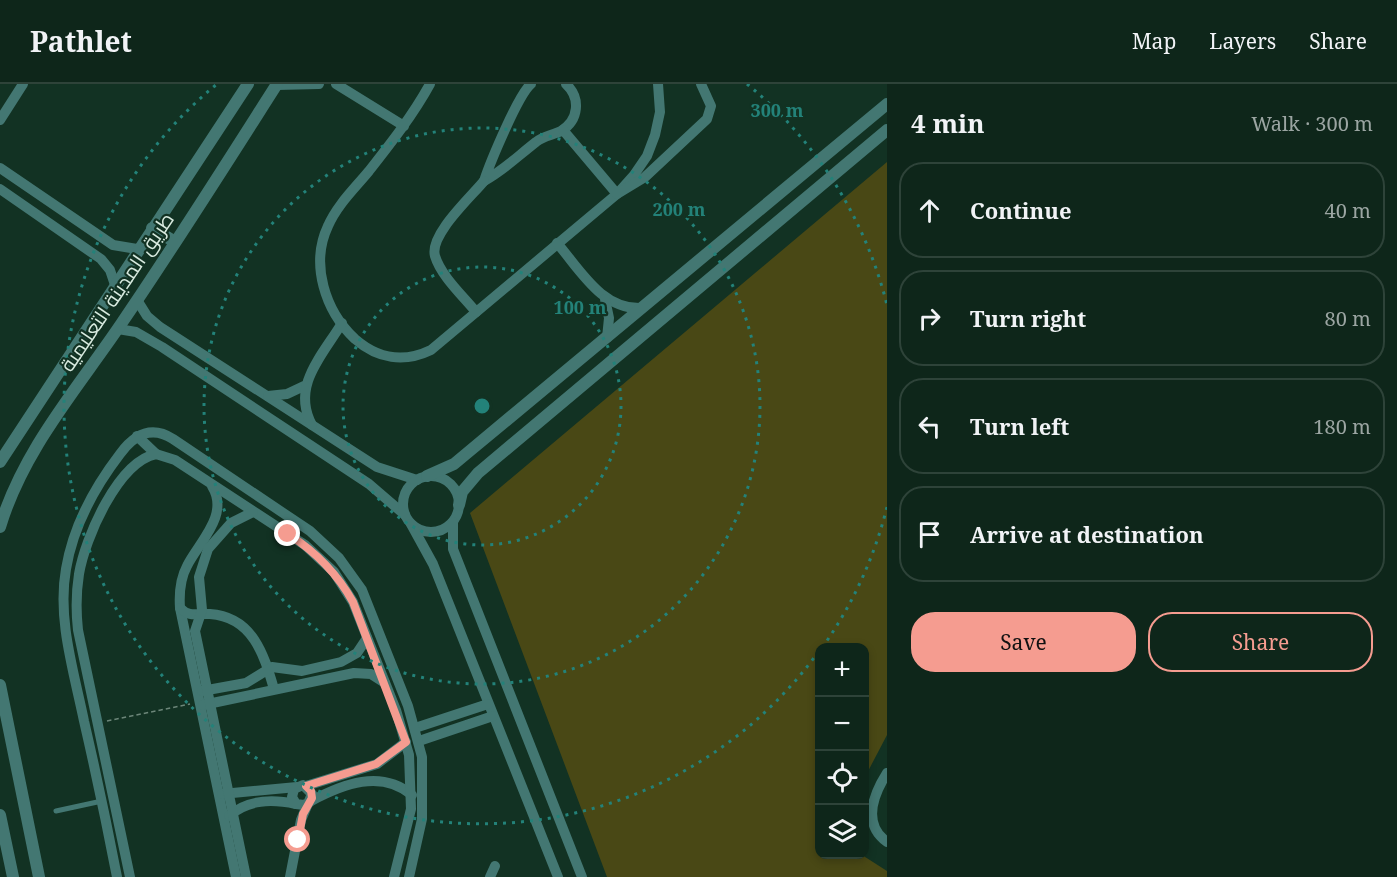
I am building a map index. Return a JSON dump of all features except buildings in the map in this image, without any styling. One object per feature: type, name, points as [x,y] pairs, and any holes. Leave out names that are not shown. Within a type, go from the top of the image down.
[{"type":"street","points":[[0,120],[23,84]]},
{"type":"street","name":"طريق المدينة التعليمية","points":[[0,462],[137,249],[248,84]]},
{"type":"street","points":[[277,85],[320,84]]},
{"type":"street","points":[[336,84],[404,126]]},
{"type":"street","points":[[429,84],[404,126],[337,210],[322,240],[322,281],[329,300],[354,338],[385,357],[409,358],[431,350],[617,194],[645,177],[707,119],[711,106],[701,84]]},
{"type":"street","points":[[484,181],[493,155],[522,94],[531,84]]},
{"type":"street","points":[[476,312],[441,267],[434,254],[434,246],[441,232],[484,181],[507,168],[541,139],[563,129],[571,122],[576,110],[576,98],[566,84]]},
{"type":"street","points":[[617,194],[647,156],[656,135],[660,112],[658,84]]},
{"type":"street","name":"طريق المدينة التعليمية","points":[[0,526],[12,493],[32,454],[118,329],[277,85]]},
{"type":"street","points":[[558,877],[433,564],[408,519],[404,495],[422,478],[454,464],[887,104]]},
{"type":"street","points":[[563,129],[617,194]]},
{"type":"street","points":[[582,877],[453,549],[453,522],[462,492],[478,473],[887,130]]},
{"type":"street","points":[[0,168],[113,245],[137,249]]},
{"type":"street","points":[[0,189],[101,259],[110,270],[115,285]]},
{"type":"street","points":[[152,228],[175,242]]},
{"type":"street","points":[[557,243],[605,299],[623,306],[642,308]]},
{"type":"street","points":[[605,299],[609,318],[607,338]]},
{"type":"street","points":[[137,300],[147,316],[160,327],[377,467],[422,478],[446,480],[457,495],[459,505]]},
{"type":"street","points":[[312,425],[305,410],[304,386],[342,323]]},
{"type":"street","points":[[118,329],[136,332],[162,347],[369,484],[419,530],[436,532],[453,522]]},
{"type":"street","points":[[267,396],[287,394],[304,386]]},
{"type":"street","points":[[117,877],[64,611],[66,570],[83,514],[116,459],[137,436],[152,432],[166,435],[310,531],[347,568],[365,596],[408,706],[419,741],[423,804],[420,835],[409,877]]},
{"type":"street","points":[[137,436],[156,454],[175,460],[321,559],[345,586],[396,710],[406,742],[412,795],[409,824],[394,877]]},
{"type":"street","points":[[130,877],[76,611],[79,573],[97,521],[133,464],[156,454]]},
{"type":"street","points":[[210,484],[217,496],[217,515],[187,567],[180,585],[179,604],[224,794],[236,877]]},
{"type":"street","points":[[202,699],[195,634],[202,601],[199,577],[208,549],[231,523],[253,512]]},
{"type":"street","points":[[83,514],[97,521]]},
{"type":"street","points":[[321,559],[329,548]]},
{"type":"street","points":[[179,604],[194,597],[220,616],[250,632],[259,645],[274,689]]},
{"type":"street","points":[[179,604],[188,614],[220,616]]},
{"type":"street","points":[[202,699],[246,683],[268,669],[279,667],[302,670],[341,662],[357,653],[367,638]]},
{"type":"street","points":[[202,699],[274,689],[360,672],[376,676],[385,683]]},
{"type":"street","points":[[0,685],[39,877]]},
{"type":"street","points":[[415,728],[488,704]]},
{"type":"street","points":[[396,710],[408,706]]},
{"type":"street","points":[[419,741],[493,716]]},
{"type":"street","points":[[224,794],[301,786],[376,764],[406,742]]},
{"type":"street","points":[[95,769],[107,766]]},
{"type":"street","points":[[887,773],[881,783],[871,813],[875,830],[887,842]]},
{"type":"street","points":[[228,816],[257,802],[270,800],[304,806],[340,788],[377,780],[396,784],[412,795]]},
{"type":"street","points":[[290,877],[299,827],[312,794],[301,786]]},
{"type":"street","points":[[296,804],[292,797],[301,786]]},
{"type":"street","points":[[0,815],[13,877]]},
{"type":"street","points":[[228,816],[246,877]]},
{"type":"street","points":[[490,877],[495,866]]},
{"type":"lane","points":[[56,811],[102,801]]},
{"type":"path","points":[[97,722],[202,699]]},
{"type":"shaded area","points":[[887,162],[887,735],[869,769],[869,643],[815,643],[815,859],[868,859],[887,871],[887,877],[607,877],[470,513]]},
{"type":"route","points":[[288,534],[321,559],[345,586],[396,710],[406,742],[376,764],[306,786],[311,791],[312,798],[303,814],[298,840]]}]
